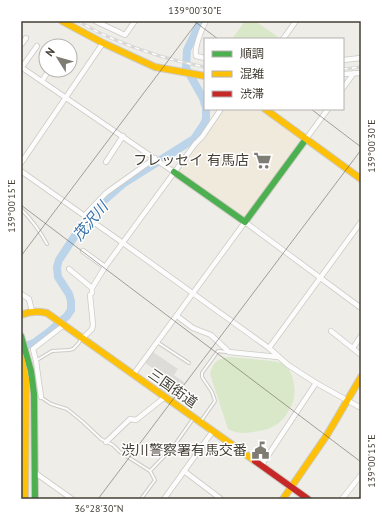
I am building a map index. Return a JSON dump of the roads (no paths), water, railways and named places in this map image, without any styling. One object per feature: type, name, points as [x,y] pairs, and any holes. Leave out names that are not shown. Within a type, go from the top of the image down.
[{"type":"street","points":[[62,21],[103,43],[155,67],[204,76]]},
{"type":"street","points":[[95,21],[125,35],[135,21]]},
{"type":"street","points":[[204,58],[196,56],[195,51],[206,21]]},
{"type":"street","points":[[284,38],[296,21]]},
{"type":"street","points":[[21,45],[26,38]]},
{"type":"street","points":[[21,163],[103,43]]},
{"type":"street","points":[[37,46],[21,67],[246,222],[361,308]]},
{"type":"street","points":[[344,60],[361,58]]},
{"type":"street","points":[[344,87],[354,73]]},
{"type":"street","points":[[344,74],[361,73]]},
{"type":"street","points":[[83,338],[92,329],[93,325],[90,298],[92,288],[123,242],[195,144],[202,137],[220,110]]},
{"type":"street","points":[[266,110],[361,179]]},
{"type":"street","points":[[133,375],[327,110]]},
{"type":"street","points":[[106,162],[123,136]]},
{"type":"street","points":[[85,215],[106,192],[154,158]]},
{"type":"street","points":[[21,171],[123,242],[269,348],[288,365],[316,383],[361,408]]},
{"type":"street","points":[[269,348],[361,223]]},
{"type":"street","points":[[83,251],[105,267]]},
{"type":"street","points":[[69,269],[92,288]]},
{"type":"street","points":[[21,294],[29,300],[32,311],[21,315]]},
{"type":"street","name":"三国街道","points":[[32,311],[47,313],[308,499]]},
{"type":"street","points":[[177,316],[193,328],[211,335],[229,352],[278,357]]},
{"type":"street","points":[[41,397],[33,349],[64,325]]},
{"type":"street","points":[[331,331],[361,355]]},
{"type":"street","points":[[21,336],[31,371],[34,394],[35,499]]},
{"type":"street","points":[[352,348],[361,336]]},
{"type":"street","points":[[21,357],[26,380],[23,464],[25,499]]},
{"type":"street","points":[[283,499],[327,435],[361,377]]},
{"type":"street","points":[[261,466],[316,383]]},
{"type":"street","points":[[106,442],[130,419],[136,420],[165,397]]},
{"type":"street","points":[[164,499],[213,431]]},
{"type":"street","points":[[184,471],[221,499]]},
{"type":"street","points":[[34,472],[72,499]]},
{"type":"street","points":[[342,499],[361,476]]},
{"type":"lane","points":[[21,209],[29,216],[42,234],[47,244]]},
{"type":"lane","points":[[36,361],[52,351],[69,350],[78,344],[83,338]]},
{"type":"lane","points":[[157,342],[189,363]]},
{"type":"lane","points":[[200,422],[215,401],[212,392],[202,377],[202,374],[218,351],[229,352]]},
{"type":"lane","points":[[41,397],[51,404],[67,409],[101,439],[113,445],[120,452],[150,471],[155,480],[141,499]]},
{"type":"lane","points":[[150,471],[174,446],[194,418]]},
{"type":"waterway","name":"茂沢川","points":[[201,21],[187,50],[186,68],[204,102]]},
{"type":"waterway","name":"茂沢川","points":[[21,348],[34,343],[49,332],[67,316],[71,310],[69,294],[58,277],[57,267],[59,260],[80,228],[100,204],[124,183],[194,139],[204,124],[206,119],[206,110]]},
{"type":"railway","points":[[78,21],[102,34],[134,47],[169,59],[204,67]]},
{"type":"railway","points":[[344,69],[361,67]]},
{"type":"place","name":"フレッセイ 有馬店","points":[[262,160]]},
{"type":"place","name":"渋川警察署有馬交番","points":[[260,450]]}]
